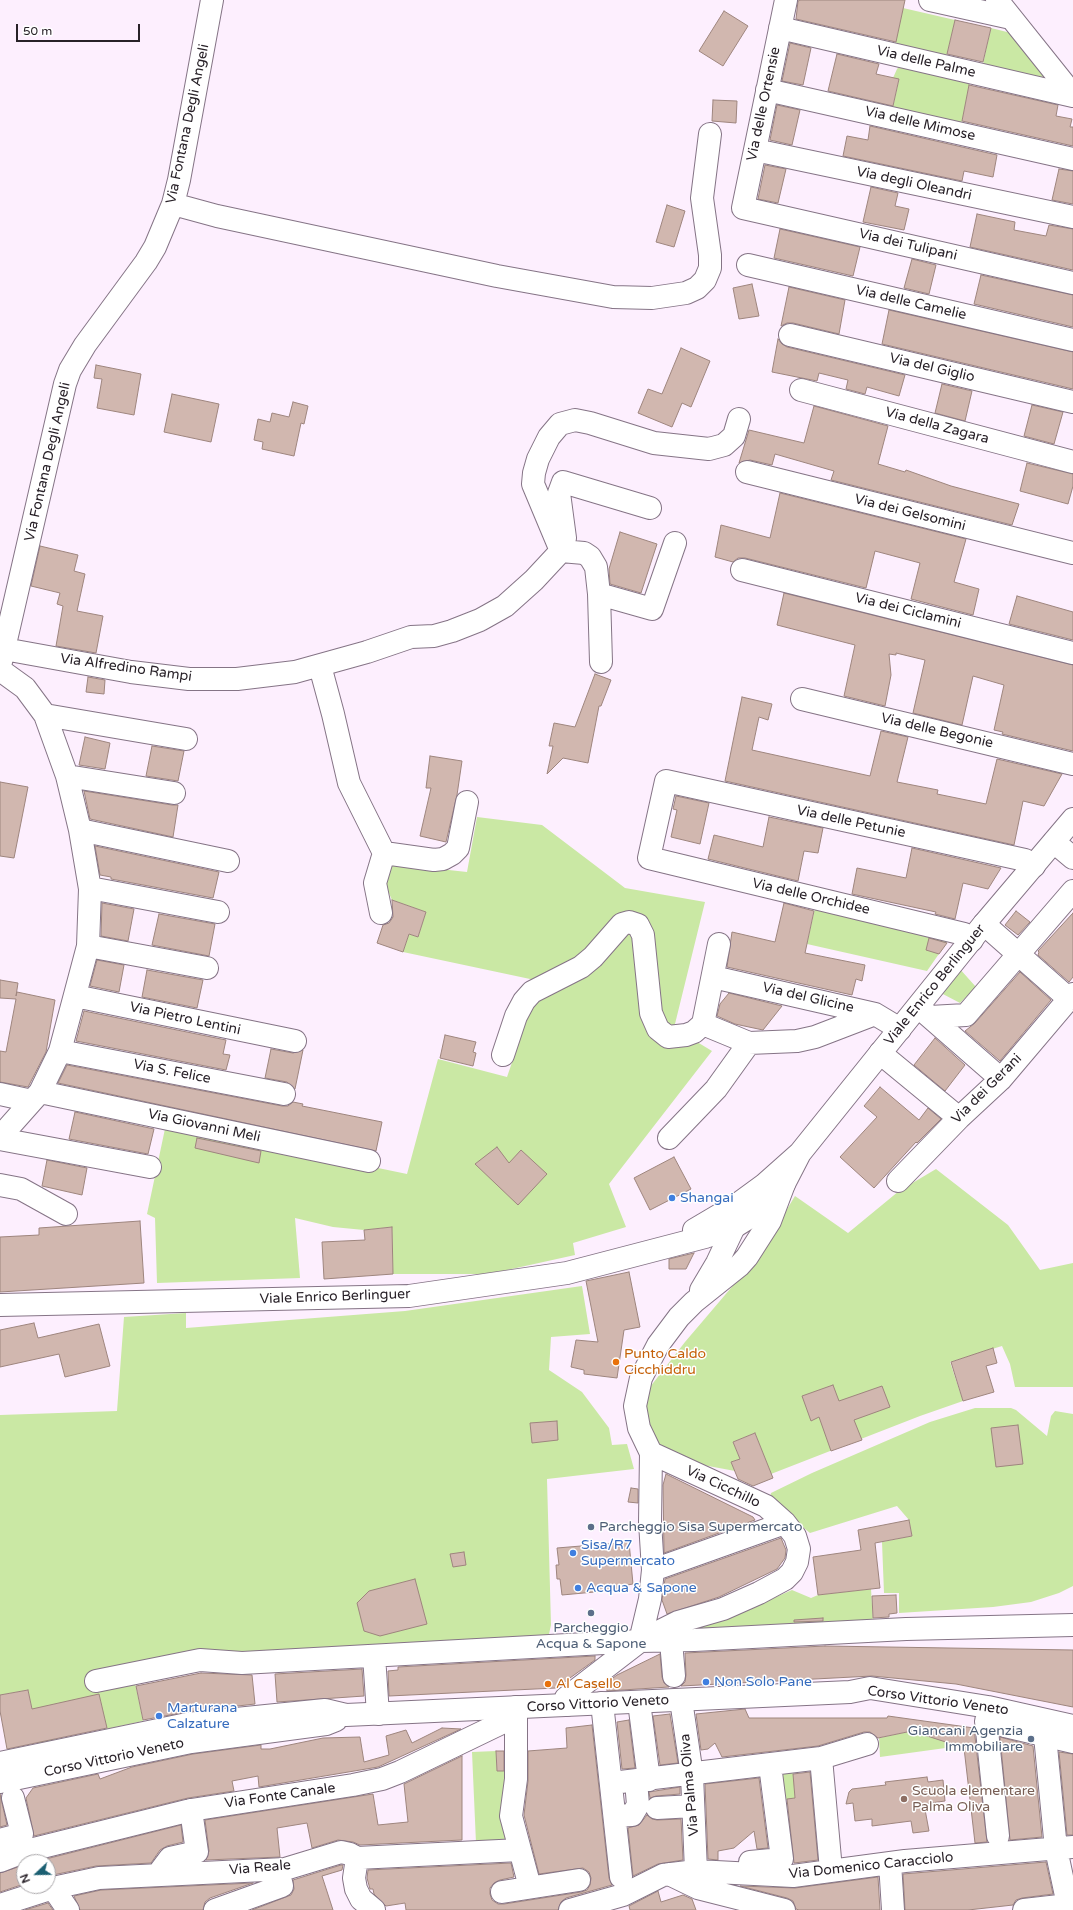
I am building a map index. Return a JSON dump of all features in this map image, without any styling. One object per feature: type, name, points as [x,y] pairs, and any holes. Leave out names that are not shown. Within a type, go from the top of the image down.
[{"type":"street","name":"Via Fontana Degli Angeli","points":[[2,658],[65,384],[70,370],[85,344],[146,262],[155,247],[173,204],[179,180],[212,0]]},
{"type":"street","name":"Via delle Ortensie","points":[[743,208],[786,0]]},
{"type":"street","points":[[930,0],[1011,18]]},
{"type":"street","points":[[997,0],[1073,96]]},
{"type":"street","name":"Via delle Palme","points":[[780,28],[1073,96]]},
{"type":"street","name":"Via delle Mimose","points":[[767,90],[1073,159]]},
{"type":"street","points":[[173,204],[217,216],[497,276],[613,297],[652,298],[686,293],[697,288],[705,280],[710,268],[710,255],[702,198],[710,134]]},
{"type":"street","name":"Via degli Oleandri","points":[[754,150],[1073,217]]},
{"type":"street","name":"Via dei Tulipani","points":[[743,208],[1073,283]]},
{"type":"street","name":"Via delle Camelie","points":[[748,265],[1073,340]]},
{"type":"street","name":"Via del Giglio","points":[[790,335],[1073,402]]},
{"type":"street","name":"Via della Zagara","points":[[801,390],[1073,462]]},
{"type":"street","points":[[561,551],[533,484],[538,459],[549,437],[560,424],[570,421],[582,422],[654,443],[709,449],[724,445],[734,436],[739,419]]},
{"type":"street","name":"Via dei Gelsomini","points":[[747,472],[1073,553]]},
{"type":"street","points":[[561,551],[565,538],[559,493],[563,482],[650,508]]},
{"type":"street","points":[[599,594],[652,608],[674,543]]},
{"type":"street","points":[[561,551],[584,553],[590,557],[596,567],[599,594],[600,662]]},
{"type":"street","name":"Via Alfredino Rampi","points":[[2,658],[189,679],[244,679],[272,676],[320,666],[410,637],[434,636],[480,620],[505,606],[534,580],[561,551]]},
{"type":"street","name":"Via dei Ciclamini","points":[[742,570],[1073,653]]},
{"type":"street","points":[[320,666],[349,783],[384,853],[375,883],[381,913]]},
{"type":"street","points":[[0,670],[25,688],[45,715],[67,776],[80,830],[90,888],[88,946],[60,1051],[36,1096],[0,1138],[150,1167]]},
{"type":"street","name":"Via delle Begonie","points":[[802,699],[1073,764]]},
{"type":"street","points":[[45,715],[186,739]]},
{"type":"street","points":[[67,776],[174,793]]},
{"type":"street","name":"Via delle Orchidee","points":[[666,781],[648,858],[964,934],[978,932],[1018,954],[1071,997]]},
{"type":"street","name":"Via delle Petunie","points":[[666,781],[1025,860],[1034,866]]},
{"type":"street","points":[[384,853],[434,860],[443,859],[452,854],[458,848],[467,802]]},
{"type":"street","name":"Viale Enrico Berlinguer","points":[[774,1185],[900,1029],[924,1012],[978,932],[1073,819]]},
{"type":"street","points":[[80,830],[228,861]]},
{"type":"street","points":[[1054,842],[1073,858]]},
{"type":"street","points":[[90,888],[218,912]]},
{"type":"street","points":[[924,1012],[966,1015],[1073,891]]},
{"type":"street","points":[[503,1055],[516,1016],[524,1001],[532,992],[581,966],[593,957],[622,924],[629,922],[638,925],[643,935],[651,1013],[658,1029],[668,1037],[676,1037],[694,1032],[703,1024],[719,944]]},
{"type":"street","points":[[88,946],[207,968]]},
{"type":"street","name":"Via del Glicine","points":[[713,976],[875,1014],[900,1029]]},
{"type":"street","name":"Via Pietro Lentini","points":[[75,996],[295,1041]]},
{"type":"street","name":"Via dei Gerani","points":[[898,1181],[1001,1079],[1071,997]]},
{"type":"street","points":[[924,1012],[1001,1079]]},
{"type":"street","points":[[703,1024],[749,1043],[806,1039],[875,1014]]},
{"type":"street","points":[[668,1138],[716,1089],[749,1043]]},
{"type":"street","name":"Via S. Felice","points":[[60,1051],[284,1094]]},
{"type":"street","points":[[880,1053],[960,1118]]},
{"type":"street","name":"Via Giovanni Meli","points":[[0,1094],[36,1096],[369,1161]]},
{"type":"street","points":[[0,1185],[21,1189],[66,1214]]},
{"type":"street","points":[[665,1246],[774,1185]]},
{"type":"street","points":[[665,1246],[705,1237],[734,1227],[762,1207],[774,1185]]},
{"type":"street","points":[[640,1640],[650,1598],[653,1570],[650,1522],[651,1453],[639,1428],[636,1417],[638,1387],[658,1345],[679,1317],[694,1302],[739,1266],[747,1257],[770,1221],[774,1185]]},
{"type":"street","points":[[710,1221],[734,1227],[744,1238],[748,1247],[747,1257]]},
{"type":"street","points":[[694,1302],[717,1263],[734,1227]]},
{"type":"street","name":"Viale Enrico Berlinguer","points":[[0,1305],[409,1296],[567,1273],[665,1246]]},
{"type":"street","name":"Via Cicchillo","points":[[566,1705],[566,1698],[640,1640],[678,1622],[740,1602],[785,1579],[792,1572],[797,1562],[799,1549],[796,1536],[785,1523],[757,1501],[651,1453]]},
{"type":"street","points":[[653,1570],[785,1523]]},
{"type":"street","points":[[96,1681],[200,1660],[242,1662],[374,1656],[640,1640],[670,1641],[906,1629],[1073,1625]]},
{"type":"street","points":[[670,1641],[674,1676]]},
{"type":"street","points":[[374,1656],[378,1714]]},
{"type":"street","name":"Corso Vittorio Veneto","points":[[0,1763],[188,1724],[325,1710],[346,1715],[516,1712],[566,1705],[850,1692],[870,1688],[988,1707],[1073,1726]]},
{"type":"street","name":"Corso Vittorio Veneto","points":[[850,1692],[869,1701],[986,1721],[1073,1742]]},
{"type":"street","name":"Via Palma Oliva","points":[[681,1700],[692,1775],[696,1871]]},
{"type":"street","points":[[615,1816],[632,1815],[638,1805],[642,1780],[639,1702]]},
{"type":"street","points":[[602,1703],[612,1783],[621,1877]]},
{"type":"street","points":[[516,1712],[516,1779],[511,1816],[530,1888]]},
{"type":"street","name":"Via Fonte Canale","points":[[38,1854],[191,1810],[353,1785],[382,1779],[400,1772],[516,1712]]},
{"type":"street","name":"Corso Vittorio Veneto","points":[[4,1792],[39,1774],[191,1742],[326,1724],[346,1715]]},
{"type":"street","points":[[986,1721],[998,1836]]},
{"type":"street","points":[[1024,1910],[1068,1904],[1065,1848],[1046,1736]]},
{"type":"street","points":[[612,1783],[692,1775],[821,1758],[867,1744]]},
{"type":"street","points":[[821,1758],[831,1870]]},
{"type":"street","points":[[735,1872],[735,1863],[782,1859],[770,1765]]},
{"type":"street","points":[[0,1840],[22,1834],[4,1792]]},
{"type":"street","points":[[657,1808],[693,1806]]},
{"type":"street","points":[[158,1874],[170,1858],[196,1852],[191,1810]]},
{"type":"street","name":"Via Domenico Caracciolo","points":[[570,1910],[623,1895],[653,1879],[669,1874],[696,1871],[793,1876],[890,1863],[1065,1848]]},
{"type":"street","name":"Via Reale","points":[[56,1886],[99,1878],[158,1874],[278,1870],[341,1852],[350,1854],[357,1858],[520,1850]]},
{"type":"street","points":[[0,1853],[16,1855]]},
{"type":"street","points":[[357,1858],[354,1878],[360,1906]]},
{"type":"street","points":[[0,1861],[16,1859]]},
{"type":"street","points":[[890,1863],[893,1910]]},
{"type":"street","points":[[215,1910],[282,1886],[278,1870]]},
{"type":"street","points":[[669,1874],[698,1888],[784,1910]]},
{"type":"street","points":[[502,1892],[579,1880]]},
{"type":"street","name":"Via Reale","points":[[0,1905],[29,1894]]},
{"type":"street","points":[[48,1894],[68,1910]]},
{"type":"green space","points":[[903,8],[955,20],[945,63],[894,49]]},
{"type":"green space","points":[[991,28],[1015,34],[1048,80],[983,64]]},
{"type":"green space","points":[[901,65],[970,81],[961,126],[892,111],[899,80],[893,78],[897,69]]},
{"type":"green space","points":[[477,817],[542,825],[625,888],[705,902],[674,1028],[712,1051],[609,1184],[626,1227],[573,1243],[575,1255],[489,1274],[393,1274],[392,1227],[364,1230],[333,1227],[295,1218],[300,1278],[157,1283],[155,1218],[147,1214],[166,1124],[407,1174],[438,1059],[507,1077],[530,1010],[543,995],[563,986],[403,952],[409,934],[418,937],[426,912],[392,900],[375,862],[467,872]]},
{"type":"green space","points":[[815,908],[950,938],[927,971],[807,944]]},
{"type":"green space","points":[[959,968],[976,987],[960,1003],[939,992]]},
{"type":"green space","points":[[936,1169],[1008,1225],[1040,1270],[1073,1263],[1073,1387],[1015,1387],[1010,1364],[1002,1346],[950,1362],[963,1401],[920,1416],[771,1474],[755,1433],[733,1442],[740,1459],[731,1462],[735,1471],[687,1462],[660,1449],[652,1438],[647,1413],[647,1400],[650,1387],[685,1342],[759,1255],[795,1196],[848,1233],[899,1191]]},
{"type":"green space","points":[[582,1286],[590,1334],[551,1337],[549,1370],[582,1392],[609,1428],[612,1445],[627,1444],[634,1469],[547,1479],[551,1625],[549,1634],[540,1641],[133,1673],[143,1721],[107,1729],[99,1695],[47,1706],[55,1740],[39,1744],[28,1690],[0,1695],[0,1415],[117,1411],[124,1317],[186,1313],[186,1328],[405,1311]]},
{"type":"green space","points":[[975,1408],[1011,1408],[1016,1410],[1047,1436],[1051,1416],[1055,1411],[1073,1414],[1073,1586],[1059,1593],[1031,1602],[993,1607],[899,1613],[899,1593],[884,1593],[882,1542],[912,1536],[909,1520],[897,1506],[810,1533],[772,1502],[770,1498],[771,1493],[812,1473],[930,1422]]},
{"type":"green space","points":[[871,1589],[873,1621],[691,1632],[688,1625],[739,1613],[792,1590],[811,1598],[818,1595]]},
{"type":"green space","points":[[912,1731],[960,1746],[880,1757],[879,1738]]},
{"type":"green space","points":[[496,1751],[497,1771],[514,1771],[514,1842],[476,1843],[472,1752]]},
{"type":"green space","points":[[793,1768],[795,1798],[778,1801],[776,1772]]},
{"type":"building","points":[[905,0],[896,42],[796,19],[798,1]]},
{"type":"building","points":[[724,11],[748,26],[723,66],[699,51]]},
{"type":"building","points":[[955,20],[991,28],[983,62],[947,54]]},
{"type":"building","points":[[790,43],[811,48],[803,85],[782,81]]},
{"type":"building","points":[[837,54],[879,64],[876,74],[899,79],[893,106],[828,91]]},
{"type":"building","points":[[969,85],[1058,105],[1056,116],[1072,119],[1070,127],[1073,127],[1073,146],[962,121]]},
{"type":"building","points":[[713,100],[737,101],[736,123],[712,121]]},
{"type":"building","points":[[777,105],[800,110],[792,145],[770,140]]},
{"type":"building","points":[[870,126],[997,155],[993,177],[964,171],[962,181],[843,156],[847,136],[868,140]]},
{"type":"building","points":[[765,165],[786,169],[778,203],[758,199]]},
{"type":"building","points":[[1059,169],[1073,171],[1073,204],[1052,200]]},
{"type":"building","points":[[871,187],[898,193],[895,206],[909,209],[904,230],[863,222]]},
{"type":"building","points":[[667,205],[685,211],[674,247],[656,242]]},
{"type":"building","points":[[977,214],[1015,222],[1014,230],[1046,236],[1049,225],[1073,229],[1073,270],[970,247]]},
{"type":"building","points":[[780,229],[860,247],[853,276],[774,258]]},
{"type":"building","points":[[912,259],[936,265],[929,294],[904,288]]},
{"type":"building","points":[[981,275],[1073,295],[1073,327],[974,304]]},
{"type":"building","points":[[752,284],[759,316],[739,319],[733,288]]},
{"type":"building","points":[[789,287],[845,300],[839,334],[793,323],[787,323],[781,326]]},
{"type":"building","points":[[889,310],[1073,352],[1073,389],[882,344]]},
{"type":"building","points":[[778,339],[787,347],[905,375],[899,396],[867,387],[865,394],[846,389],[848,380],[819,373],[817,381],[772,372]]},
{"type":"building","points":[[681,348],[710,361],[691,407],[682,403],[672,427],[638,413],[648,389],[662,394]]},
{"type":"building","points":[[96,365],[141,374],[134,415],[97,408],[102,379],[94,378]]},
{"type":"building","points":[[942,384],[972,391],[965,421],[935,413]]},
{"type":"building","points":[[172,394],[219,404],[211,442],[164,432]]},
{"type":"building","points":[[293,402],[308,406],[304,424],[301,423],[294,456],[262,449],[263,442],[254,440],[258,419],[270,422],[272,413],[289,417]]},
{"type":"building","points":[[1032,405],[1063,412],[1054,444],[1024,436]]},
{"type":"building","points":[[814,406],[888,426],[878,464],[905,472],[906,470],[951,486],[1019,504],[1012,525],[831,480],[834,471],[775,454],[772,465],[750,460],[739,463],[749,430],[804,443]]},
{"type":"building","points":[[1027,463],[1073,474],[1073,486],[1068,504],[1020,491]]},
{"type":"building","points":[[780,493],[966,539],[954,582],[979,589],[973,615],[911,599],[920,563],[875,551],[866,588],[745,558],[738,558],[733,562],[715,557],[721,525],[770,538]]},
{"type":"building","points":[[620,532],[657,544],[641,593],[610,584],[609,569]]},
{"type":"building","points":[[40,546],[78,555],[74,571],[85,574],[77,611],[103,616],[96,653],[56,646],[63,606],[57,604],[60,593],[31,586]]},
{"type":"building","points":[[784,593],[1073,665],[1073,751],[1002,734],[1003,732],[994,730],[1004,685],[973,676],[962,725],[913,713],[925,660],[896,653],[896,655],[889,654],[891,675],[885,706],[844,696],[855,645],[777,625]]},
{"type":"building","points":[[1017,596],[1073,612],[1073,640],[1009,624]]},
{"type":"building","points":[[595,674],[611,680],[601,706],[599,706],[588,763],[563,758],[547,774],[553,746],[549,746],[554,723],[575,727]]},
{"type":"building","points":[[88,677],[105,680],[104,694],[86,692]]},
{"type":"building","points":[[742,697],[772,704],[768,720],[759,717],[752,750],[870,776],[881,731],[908,737],[897,782],[938,790],[937,794],[986,804],[997,759],[1062,774],[1044,806],[1023,801],[1014,845],[725,781]]},
{"type":"building","points":[[85,737],[110,743],[105,769],[79,765]]},
{"type":"building","points":[[152,746],[184,751],[178,781],[146,776]]},
{"type":"building","points":[[430,756],[462,761],[457,795],[446,842],[420,836],[431,788],[426,788]]},
{"type":"building","points":[[0,782],[28,787],[14,858],[0,856]]},
{"type":"building","points":[[84,791],[178,805],[173,837],[90,819]]},
{"type":"building","points":[[676,796],[709,803],[700,844],[671,837],[677,810],[673,809]]},
{"type":"building","points":[[769,817],[823,828],[818,853],[804,851],[798,881],[708,859],[714,835],[763,847]]},
{"type":"building","points":[[95,846],[219,872],[213,898],[111,879],[111,877],[100,875]]},
{"type":"building","points":[[912,848],[1001,868],[988,889],[963,883],[955,919],[935,914],[936,912],[852,894],[857,868],[906,878]]},
{"type":"building","points":[[392,900],[426,912],[418,937],[409,934],[403,952],[377,943],[383,925],[389,923],[393,917]]},
{"type":"building","points":[[102,903],[134,909],[128,941],[101,936]]},
{"type":"building","points":[[784,903],[814,911],[805,953],[865,965],[862,981],[856,979],[852,995],[727,967],[732,932],[775,942]]},
{"type":"building","points":[[1016,911],[1030,922],[1018,935],[1005,925]]},
{"type":"building","points":[[1073,913],[1073,977],[1069,982],[1038,955],[1038,951]]},
{"type":"building","points":[[159,914],[215,924],[209,956],[152,945]]},
{"type":"building","points":[[929,938],[947,943],[939,954],[926,950]]},
{"type":"building","points":[[97,960],[124,965],[119,992],[90,986]]},
{"type":"building","points":[[147,970],[203,980],[197,1008],[142,997]]},
{"type":"building","points":[[1020,972],[1051,1000],[1000,1061],[965,1031],[975,1023]]},
{"type":"building","points":[[0,980],[18,983],[16,996],[17,992],[55,1000],[46,1052],[28,1087],[0,1082],[0,1051],[6,1052],[16,999],[0,998]]},
{"type":"building","points":[[729,993],[782,1006],[763,1030],[735,1024],[717,1016],[720,1004]]},
{"type":"building","points":[[84,1011],[226,1040],[223,1054],[230,1055],[226,1070],[76,1041]]},
{"type":"building","points":[[445,1035],[476,1042],[473,1052],[476,1053],[473,1066],[440,1058]]},
{"type":"building","points":[[935,1038],[965,1065],[945,1091],[914,1065]]},
{"type":"building","points":[[271,1049],[293,1053],[303,1050],[295,1089],[287,1082],[265,1078]]},
{"type":"building","points":[[67,1065],[282,1106],[288,1106],[293,1102],[303,1104],[302,1106],[382,1122],[376,1151],[58,1083]]},
{"type":"building","points":[[880,1087],[919,1120],[928,1108],[941,1119],[917,1143],[916,1142],[874,1188],[840,1157],[877,1117],[864,1106]]},
{"type":"building","points":[[75,1112],[154,1129],[148,1154],[69,1139]]},
{"type":"building","points":[[197,1138],[261,1151],[259,1163],[195,1148]]},
{"type":"building","points":[[497,1147],[509,1163],[521,1150],[547,1174],[518,1205],[475,1164]]},
{"type":"building","points":[[674,1157],[691,1189],[650,1210],[634,1178]]},
{"type":"building","points":[[47,1160],[87,1168],[82,1195],[42,1186]]},
{"type":"building","points":[[140,1221],[144,1283],[0,1292],[0,1237],[39,1235],[39,1228]]},
{"type":"building","points":[[392,1227],[393,1274],[324,1279],[322,1242],[365,1240],[364,1230]]},
{"type":"building","points":[[694,1253],[686,1269],[669,1269],[669,1259]]},
{"type":"building","points":[[629,1272],[640,1327],[624,1330],[617,1378],[584,1374],[584,1370],[571,1367],[576,1340],[598,1342],[586,1281]]},
{"type":"building","points":[[34,1323],[38,1338],[99,1324],[110,1366],[65,1377],[59,1354],[0,1367],[0,1330]]},
{"type":"building","points":[[993,1348],[997,1363],[986,1366],[994,1392],[963,1401],[951,1362]]},
{"type":"building","points":[[833,1385],[839,1401],[882,1386],[890,1407],[854,1420],[862,1440],[831,1451],[819,1417],[811,1421],[802,1396]]},
{"type":"building","points":[[557,1421],[558,1440],[532,1443],[530,1423]]},
{"type":"building","points":[[1018,1425],[1023,1464],[996,1467],[991,1428]]},
{"type":"building","points":[[755,1433],[773,1478],[753,1486],[738,1479],[731,1462],[740,1459],[733,1442]]},
{"type":"building","points":[[666,1474],[753,1517],[755,1520],[664,1553],[663,1485]]},
{"type":"building","points":[[631,1488],[638,1489],[638,1503],[628,1502]]},
{"type":"building","points":[[909,1520],[912,1536],[875,1543],[880,1588],[818,1595],[813,1557],[861,1550],[858,1530]]},
{"type":"building","points":[[781,1538],[786,1550],[785,1558],[777,1569],[719,1597],[667,1614],[662,1600],[665,1579]]},
{"type":"building","points":[[629,1542],[633,1584],[627,1585],[627,1589],[562,1595],[560,1579],[557,1579],[556,1565],[559,1565],[557,1548]]},
{"type":"building","points":[[464,1552],[466,1565],[453,1567],[450,1554]]},
{"type":"building","points":[[415,1579],[427,1624],[380,1636],[364,1631],[357,1603],[369,1591]]},
{"type":"building","points":[[896,1595],[897,1613],[889,1614],[889,1617],[873,1618],[872,1596]]},
{"type":"building","points":[[823,1618],[823,1621],[794,1622],[794,1620]]},
{"type":"building","points":[[825,1646],[1073,1650],[1073,1707],[956,1684],[872,1676],[681,1686],[685,1682],[686,1675],[685,1653]]},
{"type":"building","points":[[660,1654],[662,1677],[664,1683],[669,1687],[607,1691],[606,1683],[617,1675]]},
{"type":"building","points":[[595,1656],[595,1660],[556,1688],[389,1696],[388,1671],[398,1670],[398,1667]]},
{"type":"building","points":[[362,1669],[364,1696],[277,1702],[275,1674]]},
{"type":"building","points":[[201,1673],[252,1675],[255,1704],[186,1712],[143,1720],[136,1686]]},
{"type":"building","points":[[28,1690],[32,1709],[99,1694],[107,1728],[7,1749],[0,1711],[0,1695]]},
{"type":"building","points":[[745,1709],[749,1718],[887,1718],[888,1716],[974,1728],[987,1842],[975,1843],[964,1748],[912,1731],[878,1738],[870,1732],[864,1732],[818,1746],[722,1757],[715,1743],[708,1749],[701,1750],[696,1714]]},
{"type":"building","points":[[670,1714],[678,1763],[660,1765],[653,1716]]},
{"type":"building","points":[[629,1720],[635,1768],[622,1769],[617,1722]]},
{"type":"building","points":[[592,1725],[609,1878],[612,1885],[566,1898],[561,1902],[558,1910],[406,1910],[405,1903],[386,1906],[374,1894],[373,1889],[370,1889],[367,1878],[368,1870],[511,1863],[514,1877],[500,1880],[494,1883],[490,1888],[492,1900],[498,1904],[587,1890],[590,1885],[591,1878],[589,1872],[583,1868],[539,1874],[524,1815],[528,1781],[528,1751],[567,1748],[566,1728]]},
{"type":"building","points":[[442,1728],[461,1729],[378,1767],[259,1787],[258,1776],[232,1781],[234,1791],[188,1798],[34,1836],[26,1798],[33,1788],[98,1774],[100,1779],[132,1767],[193,1754],[261,1745],[261,1749],[270,1749],[323,1738],[360,1737],[364,1762],[389,1755],[386,1736],[406,1730],[412,1743]]},
{"type":"building","points":[[1000,1737],[1033,1746],[1042,1837],[1010,1840]]},
{"type":"building","points":[[496,1751],[504,1751],[504,1771],[497,1771]]},
{"type":"building","points":[[1059,1752],[1073,1754],[1073,1835],[1067,1835]]},
{"type":"building","points":[[462,1756],[462,1840],[360,1845],[353,1842],[338,1840],[312,1848],[307,1823],[277,1828],[280,1857],[206,1860],[209,1851],[205,1820],[373,1794],[378,1825],[408,1822],[404,1784]]},
{"type":"building","points":[[810,1772],[818,1860],[794,1863],[787,1799],[795,1798],[793,1774]]},
{"type":"building","points":[[927,1777],[928,1782],[943,1780],[945,1801],[924,1804],[929,1831],[913,1833],[911,1821],[872,1826],[872,1819],[855,1821],[853,1803],[846,1804],[849,1792],[852,1789],[886,1785],[885,1782]]},
{"type":"building","points":[[759,1778],[768,1848],[757,1849],[754,1831],[734,1848],[718,1851],[718,1860],[708,1859],[705,1784]]},
{"type":"building","points":[[680,1787],[680,1794],[650,1798],[649,1792]]},
{"type":"building","points":[[0,1794],[7,1825],[0,1827]]},
{"type":"building","points":[[647,1815],[652,1819],[657,1820],[681,1819],[683,1860],[658,1864],[633,1876],[628,1828],[639,1825]]},
{"type":"building","points":[[181,1825],[183,1842],[167,1846],[160,1850],[151,1863],[96,1866],[56,1874],[56,1856]]},
{"type":"building","points":[[1046,1862],[1053,1894],[1022,1898],[1016,1900],[1013,1905],[968,1910],[905,1910],[903,1874]]},
{"type":"building","points":[[343,1865],[342,1870],[322,1876],[333,1910],[252,1910],[291,1895],[294,1889],[293,1880]]},
{"type":"building","points":[[16,1868],[16,1887],[0,1892],[0,1873]]},
{"type":"building","points":[[878,1877],[880,1910],[799,1910],[796,1909],[793,1901],[787,1898],[740,1886],[795,1888]]},
{"type":"building","points":[[253,1883],[210,1898],[205,1902],[203,1910],[80,1910],[74,1896],[101,1890]]},
{"type":"building","points":[[658,1891],[661,1902],[683,1895],[692,1899],[696,1910],[630,1910],[629,1906]]},
{"type":"building","points":[[48,1903],[53,1910],[25,1910]]},
{"type":"place","name":"Shangai","points":[[672,1198]]},
{"type":"place","name":"Punto Caldo Cicchiddru","points":[[616,1362]]},
{"type":"place","name":"Parcheggio Sisa Supermercato","points":[[591,1527]]},
{"type":"place","name":"Sisa/R7 Supermercato","points":[[573,1553]]},
{"type":"place","name":"Acqua & Sapone","points":[[578,1588]]},
{"type":"place","name":"Parcheggio Acqua & Sapone","points":[[591,1613]]},
{"type":"place","name":"Non Solo Pane","points":[[706,1682]]},
{"type":"place","name":"Al Casello","points":[[548,1684]]},
{"type":"place","name":"Marturana Calzature","points":[[159,1716]]},
{"type":"place","name":"Giancani Agenzia Immobiliare","points":[[1031,1739]]},
{"type":"place","name":"Scuola elementare Palma Oliva","points":[[904,1799]]}]
